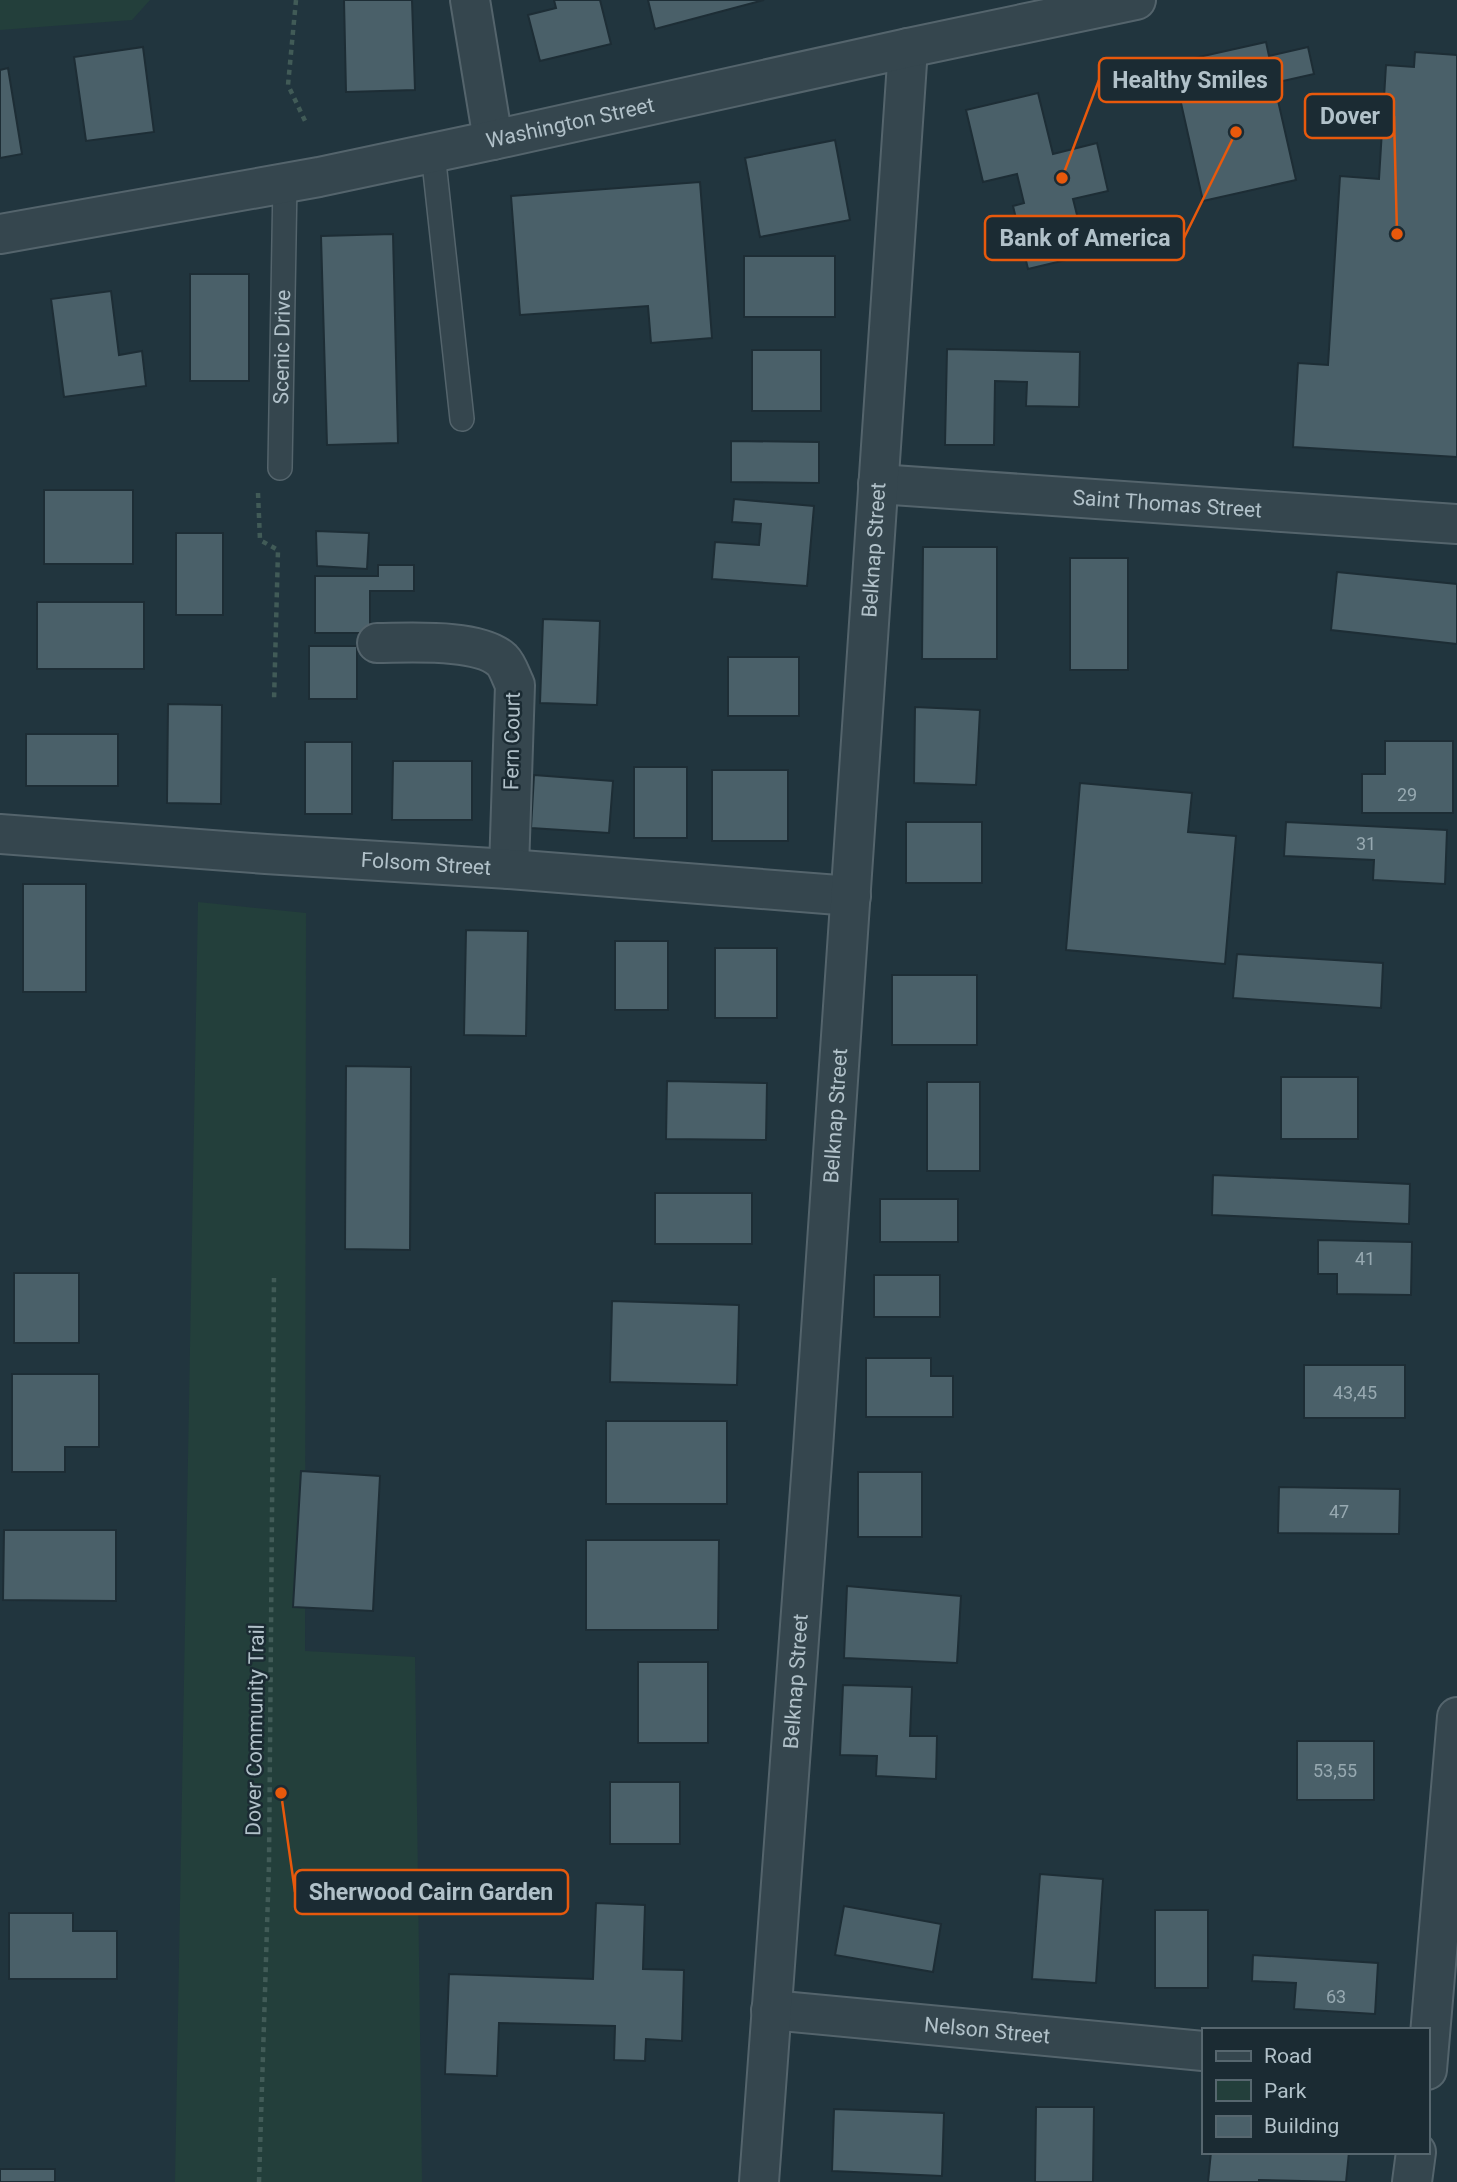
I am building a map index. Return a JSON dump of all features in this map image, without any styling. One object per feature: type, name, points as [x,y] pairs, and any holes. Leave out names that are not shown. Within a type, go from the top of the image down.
[{"type":"street","points":[[470,0],[493,141]]},
{"type":"street","name":"Washington Street","points":[[0,233],[285,183],[493,141],[1136,0]]},
{"type":"street","name":"Belknap Street","points":[[760,2182],[908,48]]},
{"type":"street","name":"Saint Thomas Street","points":[[878,484],[1457,524]]},
{"type":"street","name":"Fern Court","points":[[377,643],[452,644],[483,648],[502,661],[515,685],[509,869]]},
{"type":"street","name":"Folsom Street","points":[[0,834],[851,896]]},
{"type":"street","points":[[1429,2048],[1457,1717]]},
{"type":"street","name":"Nelson Street","points":[[771,2010],[1202,2051]]},
{"type":"street","points":[[1429,2072],[1457,2078]]},
{"type":"street","points":[[1412,2182],[1416,2154]]},
{"type":"lane","points":[[433,153],[462,419]]},
{"type":"lane","name":"Scenic Drive","points":[[280,468],[285,183]]},
{"type":"path","points":[[296,0],[288,85],[306,123]]},
{"type":"path","points":[[274,701],[278,550],[260,540],[258,492],[280,468]]},
{"type":"path","name":"Dover Community Trail","points":[[259,2182],[269,1864],[274,1278]]},
{"type":"green space","points":[[0,0],[150,0],[132,20],[0,30]]},
{"type":"green space","points":[[198,902],[306,913],[305,1651],[415,1657],[422,2182],[175,2182]]},
{"type":"building","points":[[344,0],[412,0],[415,90],[346,92]]},
{"type":"building","points":[[554,0],[600,0],[611,44],[540,61],[528,15],[556,8]]},
{"type":"building","points":[[648,0],[764,0],[655,29]]},
{"type":"building","points":[[1266,42],[1269,56],[1308,47],[1314,74],[1274,83],[1296,180],[1203,201],[1172,63]]},
{"type":"building","points":[[143,47],[154,132],[86,141],[74,57]]},
{"type":"building","points":[[1415,52],[1457,55],[1457,457],[1293,447],[1298,363],[1328,365],[1340,176],[1379,179],[1386,65],[1414,67]]},
{"type":"building","points":[[8,68],[22,154],[0,158],[0,70]]},
{"type":"building","points":[[1038,93],[1053,154],[1097,143],[1108,191],[1073,199],[1087,255],[1028,269],[1013,206],[1024,203],[1017,174],[983,182],[966,110]]},
{"type":"building","points":[[835,140],[850,220],[760,237],[745,158]]},
{"type":"building","points":[[700,182],[712,338],[651,343],[648,306],[520,315],[511,196]]},
{"type":"building","points":[[393,234],[398,443],[327,445],[321,236]]},
{"type":"building","points":[[744,256],[835,256],[835,317],[744,317]]},
{"type":"building","points":[[190,274],[249,274],[249,381],[190,381]]},
{"type":"building","points":[[111,291],[119,355],[142,351],[146,386],[64,397],[51,299]]},
{"type":"building","points":[[947,349],[1080,352],[1079,407],[1026,406],[1027,382],[995,381],[994,445],[945,445]]},
{"type":"building","points":[[752,350],[821,350],[821,411],[752,411]]},
{"type":"building","points":[[731,441],[819,442],[819,483],[731,482]]},
{"type":"building","points":[[44,490],[133,490],[133,564],[44,564]]},
{"type":"building","points":[[734,499],[814,506],[807,586],[712,579],[715,542],[759,545],[761,524],[732,522]]},
{"type":"building","points":[[316,531],[369,533],[367,569],[317,566]]},
{"type":"building","points":[[176,533],[223,533],[223,615],[176,615]]},
{"type":"building","points":[[923,547],[997,547],[997,659],[922,659]]},
{"type":"building","points":[[1070,558],[1128,558],[1128,670],[1070,670]]},
{"type":"building","points":[[378,565],[414,565],[414,591],[370,591],[370,633],[315,633],[315,576],[378,576]]},
{"type":"building","points":[[1337,572],[1457,584],[1457,644],[1331,630]]},
{"type":"building","points":[[37,602],[144,602],[144,669],[37,669]]},
{"type":"building","points":[[543,619],[600,621],[597,705],[540,703]]},
{"type":"building","points":[[309,646],[357,646],[357,699],[309,699]]},
{"type":"building","points":[[728,657],[799,657],[799,716],[728,716]]},
{"type":"building","points":[[168,704],[222,705],[221,804],[167,803]]},
{"type":"building","points":[[915,707],[980,710],[976,785],[914,783]]},
{"type":"building","points":[[26,734],[118,734],[118,786],[26,786]]},
{"type":"building","points":[[1385,741],[1453,741],[1453,813],[1362,813],[1362,774],[1385,774]]},
{"type":"building","points":[[305,742],[352,742],[352,814],[305,814]]},
{"type":"building","points":[[393,761],[472,761],[472,820],[392,820]]},
{"type":"building","points":[[634,767],[687,767],[687,838],[634,838]]},
{"type":"building","points":[[712,770],[788,770],[788,841],[712,841]]},
{"type":"building","points":[[534,775],[613,781],[609,833],[531,828]]},
{"type":"building","points":[[1080,783],[1192,793],[1188,832],[1236,836],[1225,964],[1066,950]]},
{"type":"building","points":[[906,822],[982,822],[982,883],[906,883]]},
{"type":"building","points":[[1286,822],[1447,830],[1445,884],[1373,880],[1374,860],[1284,856]]},
{"type":"building","points":[[23,884],[86,884],[86,992],[23,992]]},
{"type":"building","points":[[466,930],[528,931],[526,1036],[464,1035]]},
{"type":"building","points":[[615,941],[668,941],[668,1010],[615,1010]]},
{"type":"building","points":[[715,948],[777,948],[777,1018],[715,1018]]},
{"type":"building","points":[[1237,954],[1383,963],[1381,1008],[1233,998]]},
{"type":"building","points":[[892,975],[977,975],[977,1045],[892,1045]]},
{"type":"building","points":[[346,1066],[411,1067],[410,1250],[345,1249]]},
{"type":"building","points":[[1281,1077],[1358,1077],[1358,1139],[1281,1139]]},
{"type":"building","points":[[667,1081],[767,1083],[766,1140],[666,1139]]},
{"type":"building","points":[[927,1082],[980,1082],[980,1171],[927,1171]]},
{"type":"building","points":[[1213,1175],[1410,1184],[1409,1224],[1212,1215]]},
{"type":"building","points":[[655,1193],[752,1193],[752,1244],[655,1244]]},
{"type":"building","points":[[880,1199],[958,1199],[958,1242],[880,1242]]},
{"type":"building","points":[[1318,1240],[1412,1242],[1411,1295],[1337,1294],[1337,1274],[1318,1274]]},
{"type":"building","points":[[14,1273],[79,1273],[79,1343],[14,1343]]},
{"type":"building","points":[[874,1275],[940,1275],[940,1317],[874,1317]]},
{"type":"building","points":[[612,1301],[739,1305],[737,1385],[610,1382]]},
{"type":"building","points":[[866,1358],[931,1358],[931,1376],[953,1376],[953,1417],[866,1417]]},
{"type":"building","points":[[1304,1365],[1405,1365],[1405,1418],[1304,1418]]},
{"type":"building","points":[[12,1374],[99,1374],[99,1447],[65,1447],[65,1472],[12,1472]]},
{"type":"building","points":[[606,1421],[727,1421],[727,1504],[606,1504]]},
{"type":"building","points":[[301,1471],[380,1476],[373,1611],[293,1607]]},
{"type":"building","points":[[858,1472],[922,1472],[922,1537],[858,1537]]},
{"type":"building","points":[[1279,1487],[1400,1489],[1399,1534],[1278,1533]]},
{"type":"building","points":[[4,1530],[116,1530],[116,1601],[3,1600]]},
{"type":"building","points":[[586,1540],[719,1540],[718,1630],[586,1630]]},
{"type":"building","points":[[847,1586],[961,1596],[957,1663],[844,1658]]},
{"type":"building","points":[[638,1662],[708,1662],[708,1743],[638,1743]]},
{"type":"building","points":[[843,1685],[912,1687],[910,1736],[937,1736],[936,1779],[876,1776],[877,1756],[840,1755]]},
{"type":"building","points":[[1297,1741],[1374,1741],[1374,1800],[1297,1800]]},
{"type":"building","points":[[610,1782],[680,1782],[680,1844],[610,1844]]},
{"type":"building","points":[[1040,1874],[1103,1879],[1096,1983],[1032,1979]]},
{"type":"building","points":[[596,1903],[645,1905],[643,1969],[684,1970],[682,2041],[646,2039],[645,2061],[614,2060],[615,2026],[499,2023],[497,2076],[445,2074],[449,1974],[593,1979]]},
{"type":"building","points":[[844,1906],[941,1924],[933,1972],[835,1955]]},
{"type":"building","points":[[1155,1910],[1208,1910],[1208,1988],[1155,1988]]},
{"type":"building","points":[[9,1913],[73,1913],[73,1931],[117,1931],[117,1979],[9,1979]]},
{"type":"building","points":[[1253,1955],[1378,1963],[1375,2014],[1294,2009],[1296,1983],[1252,1981]]},
{"type":"building","points":[[1036,2107],[1094,2107],[1093,2182],[1035,2182]]},
{"type":"building","points":[[834,2109],[944,2113],[942,2176],[832,2171]]},
{"type":"building","points":[[1211,2154],[1349,2154],[1346,2182],[1208,2182]]},
{"type":"building","points":[[0,2169],[55,2169],[55,2182],[0,2182]]},
{"type":"place","name":"Bank of America","points":[[1236,132]]},
{"type":"place","name":"Healthy Smiles","points":[[1062,178]]},
{"type":"place","name":"Dover","points":[[1397,234]]},
{"type":"place","name":"Sherwood Cairn Garden","points":[[281,1793]]}]
